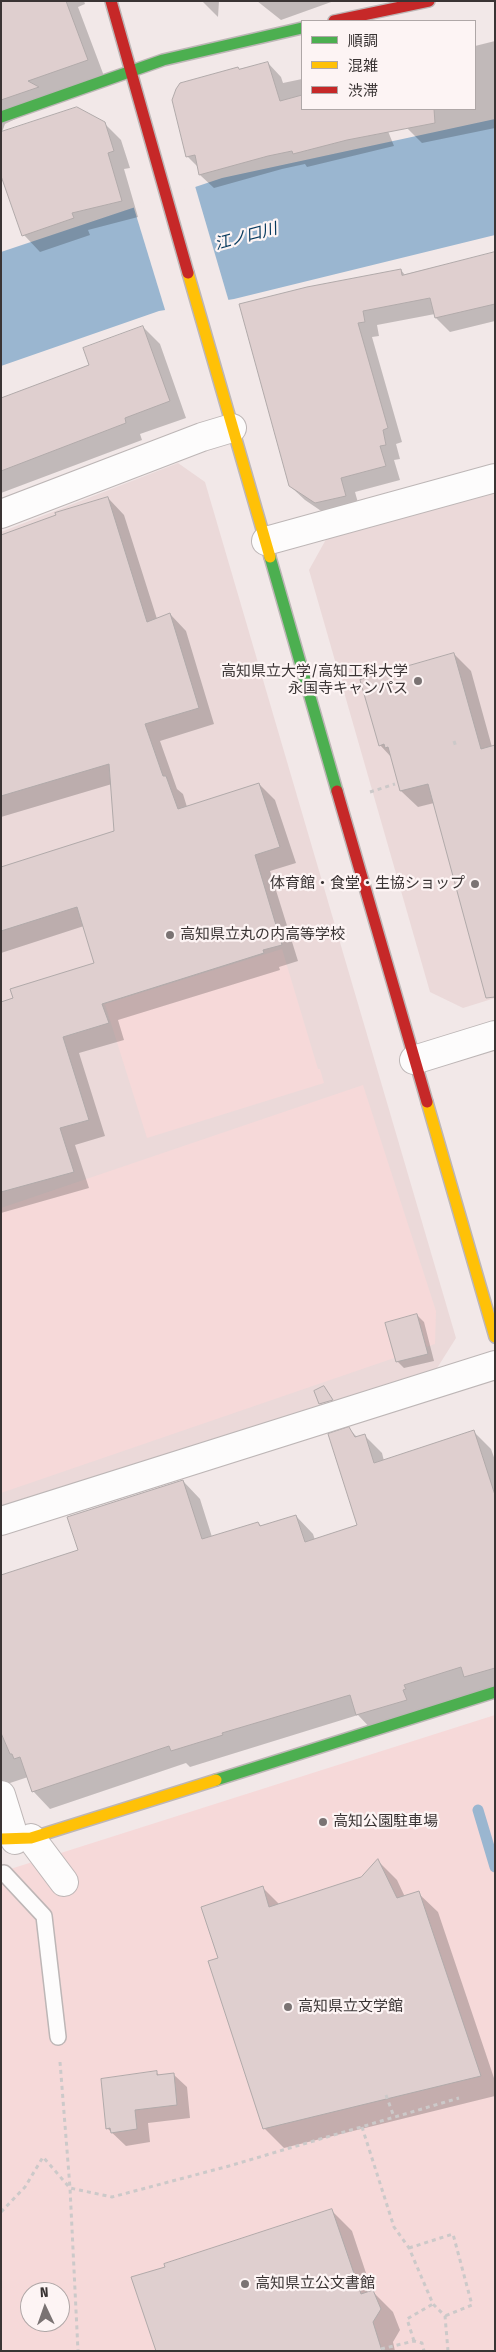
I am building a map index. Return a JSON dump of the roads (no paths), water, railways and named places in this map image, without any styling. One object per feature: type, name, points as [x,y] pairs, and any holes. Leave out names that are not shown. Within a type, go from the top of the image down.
[{"type":"street","points":[[112,1],[132,70],[142,116],[495,1337]]},
{"type":"street","points":[[339,20],[429,1]]},
{"type":"street","points":[[1,117],[132,70],[213,46],[301,28]]},
{"type":"street","points":[[1,514],[202,436],[232,428]]},
{"type":"street","points":[[266,541],[495,478]]},
{"type":"street","points":[[414,1060],[495,1035]]},
{"type":"street","points":[[1,1521],[495,1365]]},
{"type":"street","points":[[16,1839],[495,1692]]},
{"type":"street","points":[[1,1795],[16,1839],[64,1882]]},
{"type":"lane","points":[[4,1873],[44,1916],[58,2037]]},
{"type":"water","name":"江ノ口川","points":[[495,119],[495,235],[234,299],[159,311],[1,366],[1,252],[222,178]]},
{"type":"waterway","points":[[478,1810],[495,1867]]},
{"type":"place","name":"高知県立大学/高知工科大学 永国寺キャンパス","points":[[418,681]]},
{"type":"place","name":"体育館・食堂・生協ショップ","points":[[475,884]]},
{"type":"place","name":"高知県立丸の内高等学校","points":[[170,935]]},
{"type":"place","name":"高知公園駐車場","points":[[323,1822]]},
{"type":"place","name":"高知県立文学館","points":[[288,2007]]},
{"type":"place","name":"高知県立公文書館","points":[[245,2284]]}]
